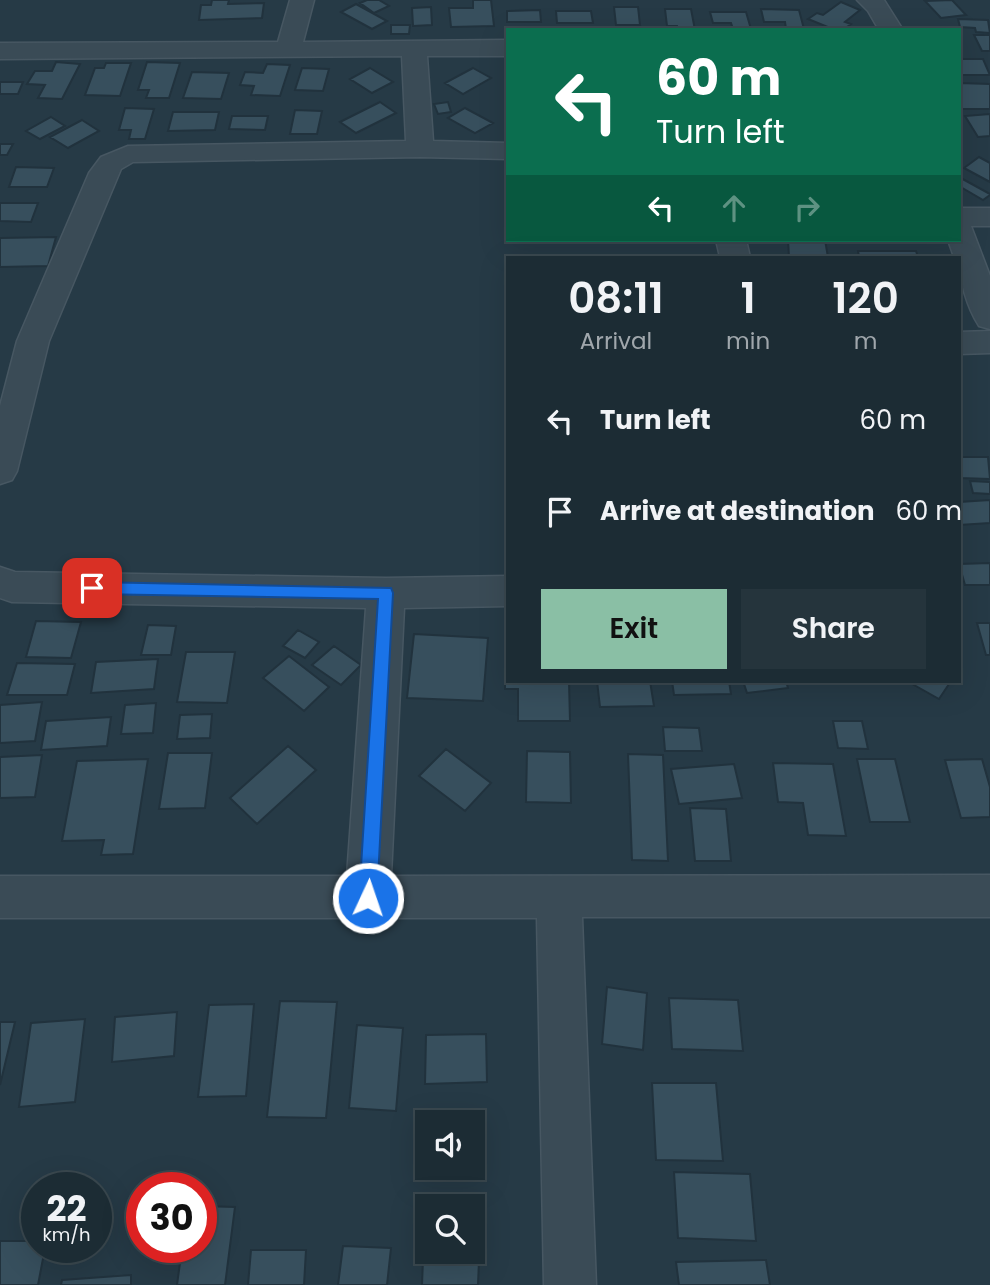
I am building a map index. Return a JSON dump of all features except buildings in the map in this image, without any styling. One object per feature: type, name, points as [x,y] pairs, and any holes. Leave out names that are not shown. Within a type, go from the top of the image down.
[{"type":"street","points":[[288,50],[302,0]]},
{"type":"street","points":[[869,0],[878,8],[890,28]]},
{"type":"street","points":[[0,51],[506,48]]},
{"type":"street","points":[[414,50],[420,149]]},
{"type":"street","points":[[0,471],[33,341],[103,173],[111,163],[128,154],[420,149],[506,151]]},
{"type":"street","points":[[961,217],[990,216]]},
{"type":"street","points":[[961,236],[990,319]]},
{"type":"street","points":[[0,341],[33,341]]},
{"type":"street","points":[[961,343],[990,342]]},
{"type":"street","points":[[0,582],[12,587],[386,593],[506,591]]},
{"type":"street","points":[[368,898],[386,593]]},
{"type":"street","points":[[0,897],[990,896]]},
{"type":"street","points":[[559,898],[569,1285]]},
{"type":"route","points":[[92,588],[386,593],[368,898]]}]
